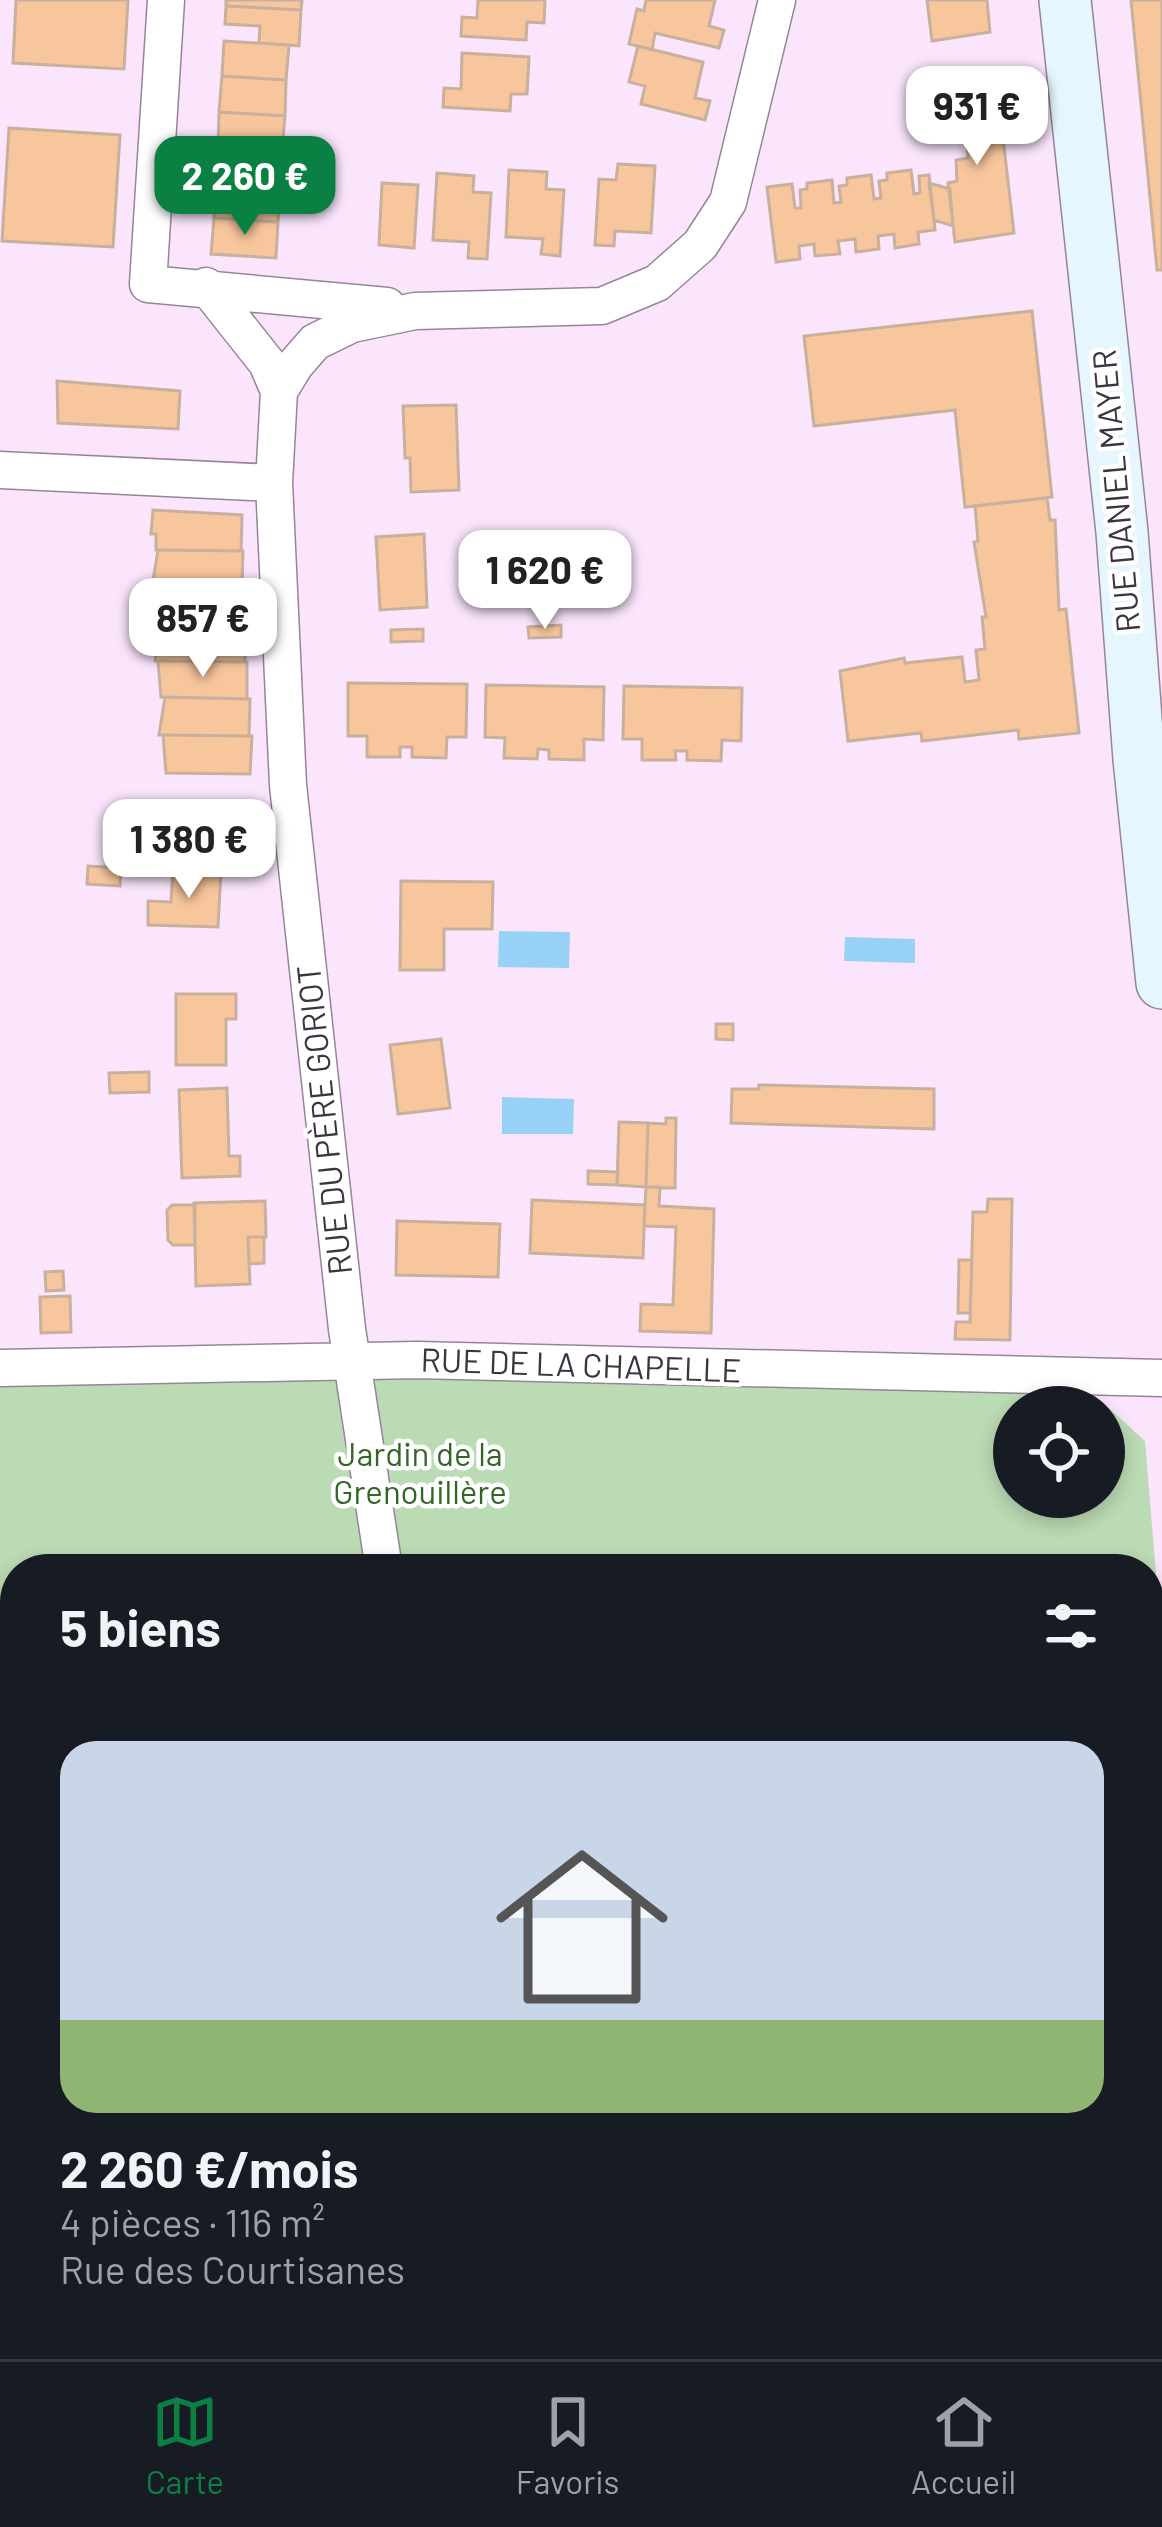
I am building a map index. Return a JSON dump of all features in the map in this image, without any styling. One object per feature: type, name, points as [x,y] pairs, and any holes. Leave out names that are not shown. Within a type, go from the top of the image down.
[{"type":"main road","name":"RUE DANIEL MAYER","points":[[1065,0],[1153,804],[1162,982]]},
{"type":"street","points":[[166,0],[148,284],[206,286],[415,311],[602,306],[657,283],[700,245],[728,202],[778,0]]},
{"type":"street","points":[[206,286],[267,363],[279,391]]},
{"type":"street","points":[[279,391],[315,342],[352,324],[415,311]]},
{"type":"street","name":"RUE DU PÈRE GORIOT","points":[[279,391],[274,483],[287,785],[352,1360],[382,1554]]},
{"type":"street","points":[[0,470],[274,483]]},
{"type":"street","name":"RUE DE LA CHAPELLE","points":[[0,1367],[352,1360],[1162,1378]]},
{"type":"green space","name":"Jardin de la Grenouillère","points":[[414,1376],[993,1390],[993,1518],[1125,1518],[1125,1423],[1145,1441],[1154,1554],[0,1554],[0,1381]]},
{"type":"water","points":[[499,931],[570,932],[569,968],[498,967]]},
{"type":"water","points":[[845,937],[915,939],[915,963],[844,961]]},
{"type":"water","points":[[502,1097],[574,1099],[573,1134],[502,1134]]},
{"type":"building","points":[[16,0],[128,0],[124,69],[13,63]]},
{"type":"building","points":[[226,0],[302,0],[301,10],[226,6]]},
{"type":"building","points":[[478,0],[545,0],[544,23],[527,22],[526,40],[461,36],[462,17],[477,18]]},
{"type":"building","points":[[646,0],[715,0],[709,26],[724,30],[719,48],[655,33],[652,50],[629,44],[637,9],[644,11]]},
{"type":"building","points":[[927,0],[987,0],[990,32],[932,41]]},
{"type":"building","points":[[1131,0],[1162,0],[1162,270],[1157,270]]},
{"type":"building","points":[[226,6],[301,10],[299,46],[259,43],[260,26],[225,24]]},
{"type":"building","points":[[224,41],[289,45],[286,80],[222,76]]},
{"type":"building","points":[[638,46],[703,62],[695,98],[710,101],[705,120],[641,104],[645,86],[629,82]]},
{"type":"building","points":[[462,53],[529,57],[527,94],[511,94],[510,111],[443,107],[444,88],[461,89]]},
{"type":"building","points":[[222,76],[286,80],[285,116],[219,112]]},
{"type":"building","points":[[998,95],[1014,233],[955,242],[948,183],[957,181],[956,160],[968,158],[965,128],[930,133],[927,103]]},
{"type":"building","points":[[219,112],[285,116],[282,151],[218,147]]},
{"type":"building","points":[[9,128],[120,135],[113,247],[2,241]]},
{"type":"building","points":[[218,147],[282,151],[281,186],[216,182]]},
{"type":"building","points":[[282,151],[307,152],[305,188],[281,186]]},
{"type":"building","points":[[618,164],[655,166],[651,233],[615,231],[614,246],[595,245],[599,179],[616,180]]},
{"type":"building","points":[[509,170],[547,172],[546,189],[564,190],[560,256],[541,254],[543,239],[506,237]]},
{"type":"building","points":[[911,170],[914,194],[920,193],[919,176],[929,175],[934,220],[935,230],[918,232],[919,244],[895,248],[894,234],[878,236],[879,249],[856,252],[855,239],[838,241],[840,254],[815,256],[814,244],[799,246],[800,259],[776,262],[767,187],[792,184],[795,208],[801,208],[800,190],[807,189],[807,183],[832,180],[834,203],[841,202],[839,186],[847,185],[847,178],[871,175],[874,199],[881,198],[879,181],[887,180],[887,173]]},
{"type":"building","points":[[437,173],[474,176],[473,192],[491,193],[487,259],[468,258],[469,242],[433,240]]},
{"type":"building","points":[[216,182],[281,186],[278,222],[214,218]]},
{"type":"building","points":[[382,183],[418,185],[414,248],[379,245]]},
{"type":"building","points":[[929,183],[950,189],[953,226],[934,220]]},
{"type":"building","points":[[214,218],[278,222],[276,258],[211,254]]},
{"type":"building","points":[[1032,311],[1052,497],[965,507],[955,410],[814,426],[804,336]]},
{"type":"building","points":[[57,381],[180,391],[178,429],[58,423]]},
{"type":"building","points":[[456,405],[459,490],[411,492],[403,406]]},
{"type":"building","points":[[1047,498],[1050,520],[1055,520],[1059,610],[1066,609],[1079,733],[1019,739],[1018,730],[922,741],[921,733],[848,741],[840,671],[904,658],[905,663],[962,657],[965,682],[979,680],[976,650],[985,649],[982,617],[986,617],[974,542],[978,541],[975,506]]},
{"type":"building","points":[[153,510],[242,515],[241,551],[156,550],[156,534],[151,534]]},
{"type":"building","points":[[424,534],[427,607],[380,610],[376,537]]},
{"type":"building","points":[[158,550],[243,551],[242,588],[152,587]]},
{"type":"building","points":[[154,587],[244,588],[243,625],[158,624]]},
{"type":"building","points":[[160,624],[245,625],[245,662],[155,661]]},
{"type":"building","points":[[561,625],[561,637],[529,638],[528,627]]},
{"type":"building","points":[[423,629],[423,641],[391,642],[391,630]]},
{"type":"building","points":[[158,661],[247,662],[247,699],[161,697]]},
{"type":"building","points":[[348,683],[467,684],[466,737],[447,737],[446,758],[412,757],[412,747],[400,747],[400,757],[367,757],[367,736],[348,736]]},
{"type":"building","points":[[486,685],[604,687],[603,740],[584,739],[584,760],[549,759],[549,750],[538,749],[537,759],[504,758],[505,738],[485,737]]},
{"type":"building","points":[[624,686],[742,688],[741,741],[722,740],[721,761],[687,760],[687,751],[675,751],[676,760],[642,760],[642,739],[623,739]]},
{"type":"building","points":[[165,697],[250,699],[249,736],[159,735]]},
{"type":"building","points":[[163,735],[252,736],[250,774],[166,773]]},
{"type":"building","points":[[88,866],[121,868],[120,886],[87,884]]},
{"type":"building","points":[[173,869],[221,871],[218,927],[148,925],[148,901],[171,902]]},
{"type":"building","points":[[401,881],[493,882],[492,929],[444,929],[444,970],[400,970]]},
{"type":"building","points":[[176,994],[236,994],[236,1019],[226,1019],[226,1065],[176,1065]]},
{"type":"building","points":[[716,1024],[733,1024],[733,1040],[716,1039]]},
{"type":"building","points":[[441,1039],[450,1108],[398,1114],[390,1045]]},
{"type":"building","points":[[149,1072],[149,1092],[110,1093],[109,1073]]},
{"type":"building","points":[[759,1085],[934,1089],[934,1129],[731,1123],[732,1089],[759,1089]]},
{"type":"building","points":[[227,1088],[229,1156],[240,1156],[240,1176],[182,1178],[179,1090]]},
{"type":"building","points":[[666,1118],[676,1118],[675,1188],[646,1187],[648,1123],[666,1124]]},
{"type":"building","points":[[619,1122],[648,1123],[646,1187],[617,1185]]},
{"type":"building","points":[[588,1171],[618,1172],[617,1185],[588,1184]]},
{"type":"building","points":[[646,1187],[660,1187],[659,1206],[714,1209],[711,1333],[640,1331],[641,1304],[673,1305],[676,1227],[644,1226]]},
{"type":"building","points":[[988,1199],[1012,1199],[1010,1340],[955,1339],[956,1322],[970,1322],[973,1212],[987,1212]]},
{"type":"building","points":[[532,1200],[645,1205],[643,1258],[530,1253]]},
{"type":"building","points":[[265,1201],[266,1237],[248,1237],[250,1284],[196,1286],[194,1203]]},
{"type":"building","points":[[172,1205],[195,1205],[195,1245],[173,1245],[168,1240],[167,1210]]},
{"type":"building","points":[[397,1221],[500,1224],[498,1277],[396,1275]]},
{"type":"building","points":[[248,1237],[264,1237],[264,1263],[249,1264]]},
{"type":"building","points":[[959,1260],[972,1260],[970,1313],[958,1313]]},
{"type":"building","points":[[63,1271],[64,1290],[46,1291],[45,1272]]},
{"type":"building","points":[[70,1296],[71,1332],[41,1333],[40,1297]]}]
